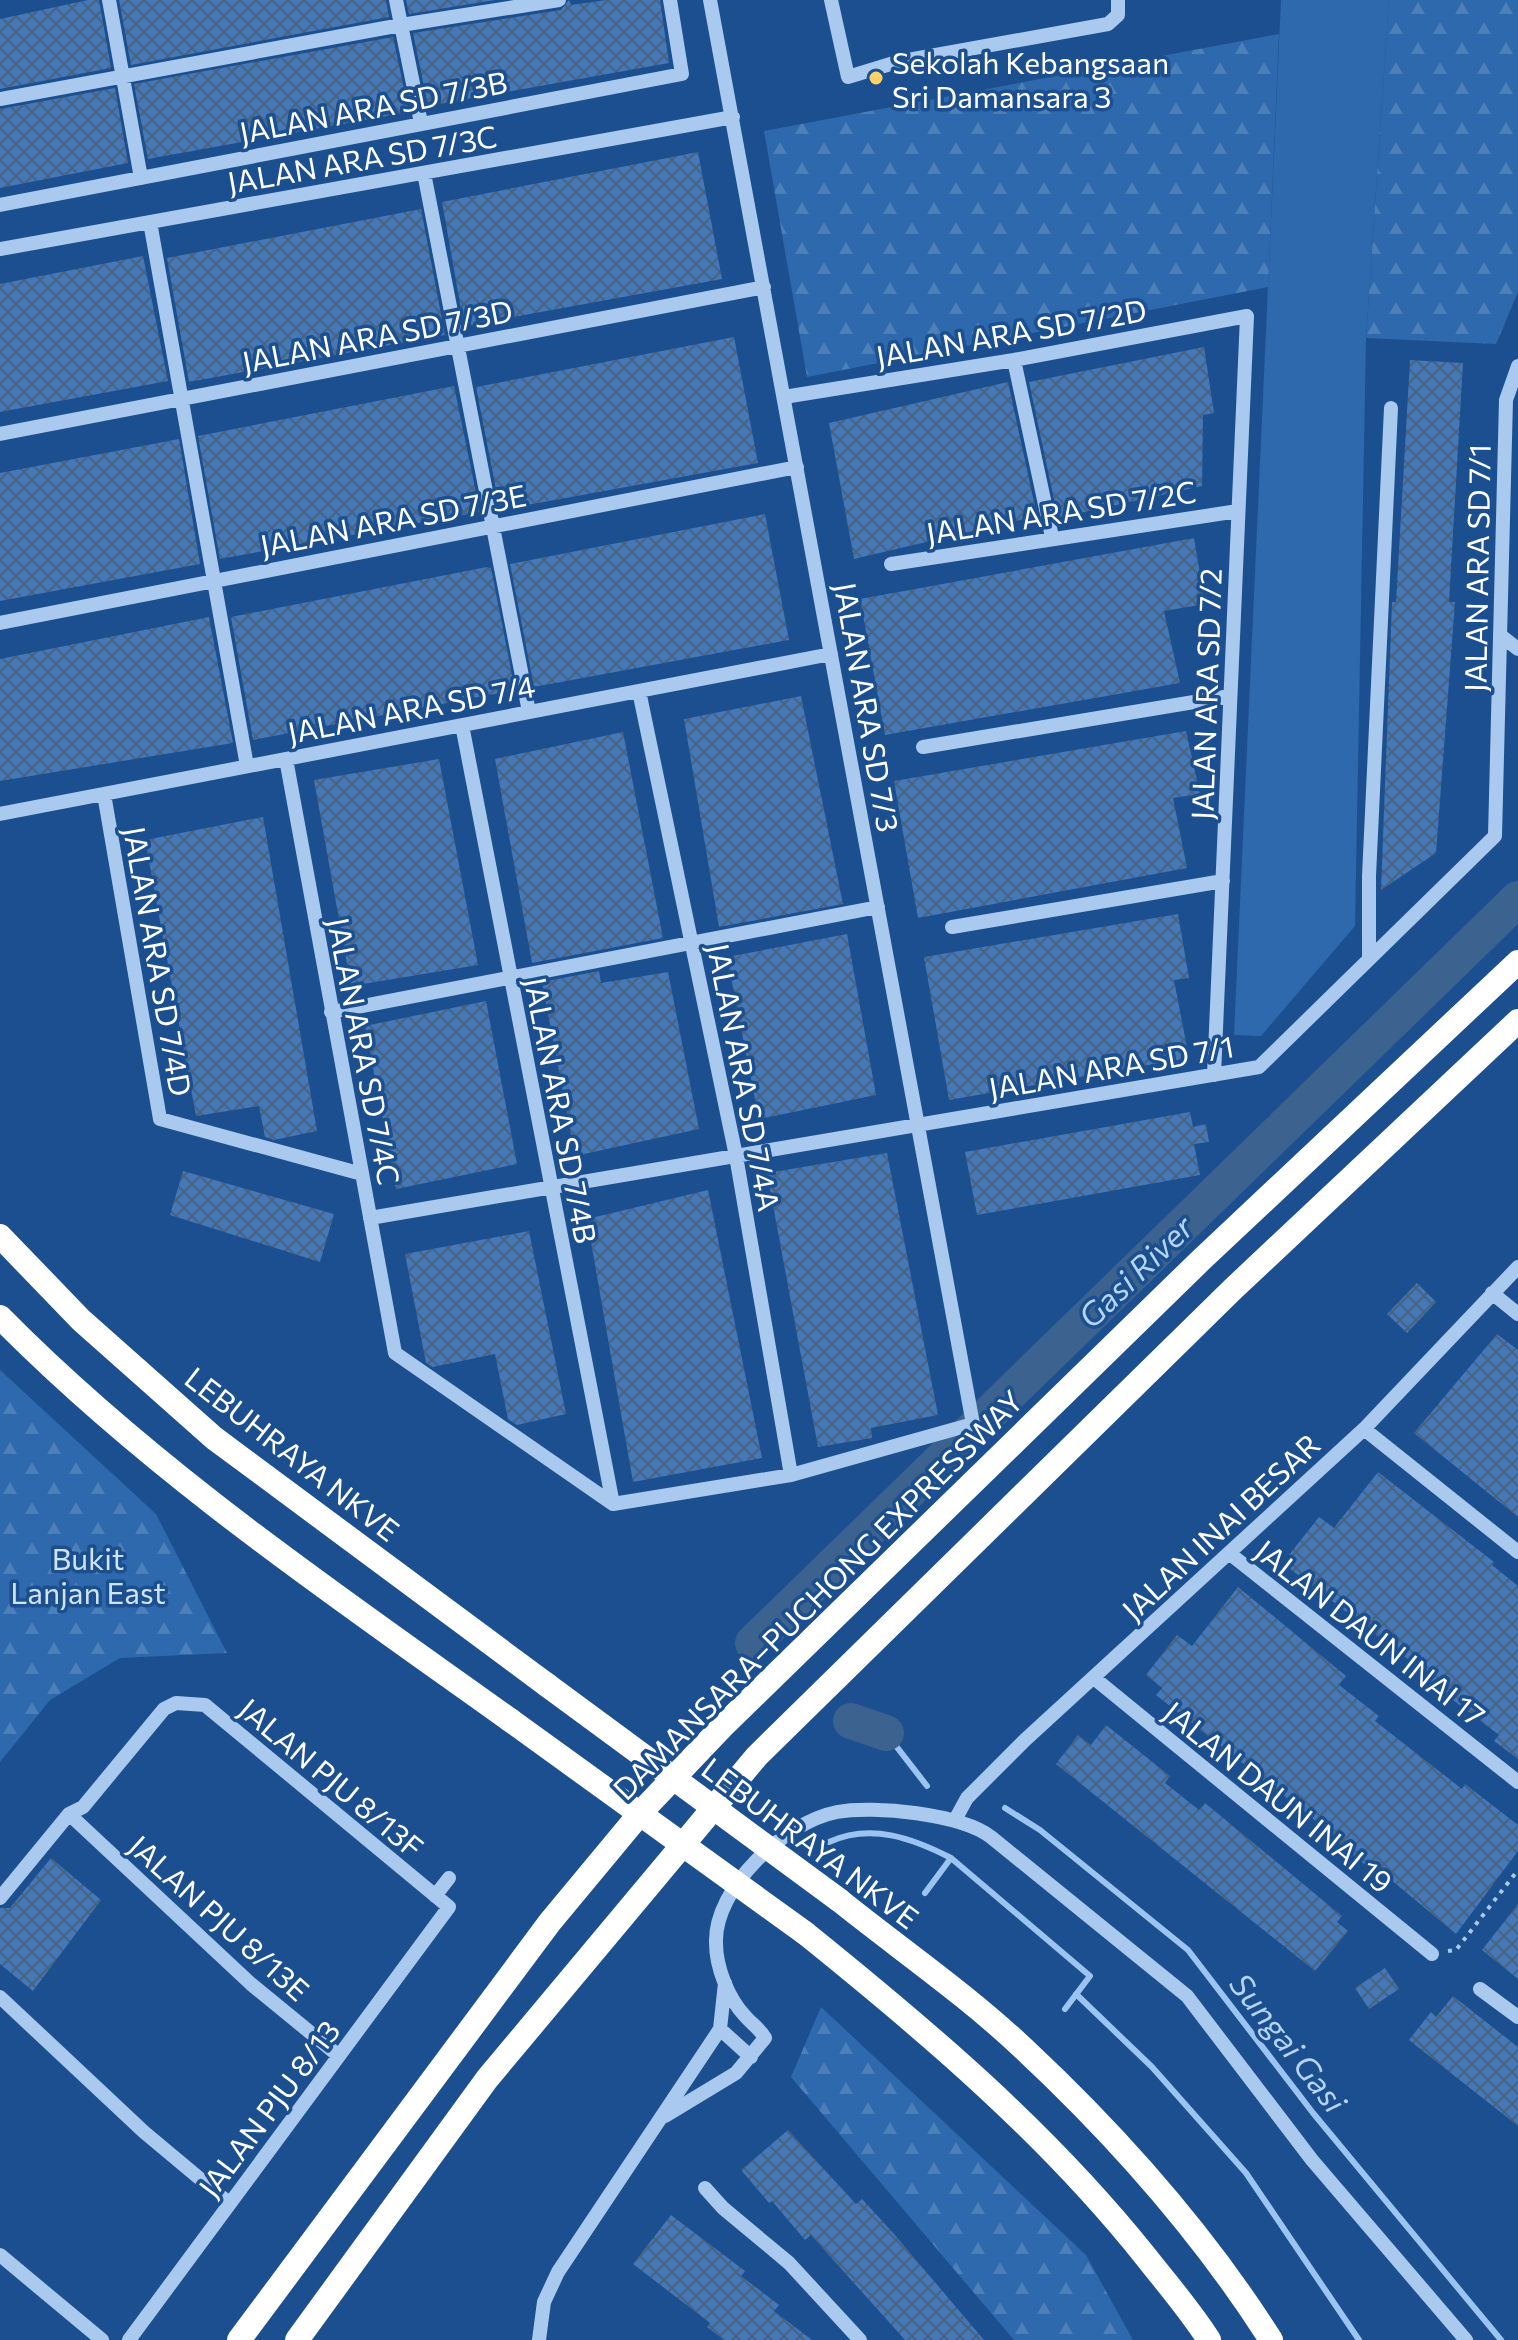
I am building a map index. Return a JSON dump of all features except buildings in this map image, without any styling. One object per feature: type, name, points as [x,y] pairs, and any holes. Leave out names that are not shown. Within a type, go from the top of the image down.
[{"type":"highway","name":"DAMANSARA–PUCHONG EXPRESSWAY","points":[[239,2340],[550,1922],[643,1810],[722,1727],[1189,1272],[1518,962]]},
{"type":"highway","points":[[297,2340],[487,2079],[757,1756],[1233,1289],[1518,1021]]},
{"type":"highway","name":"LEBUHRAYA NKVE","points":[[0,1236],[81,1320],[214,1438],[839,1900],[1002,2030],[1072,2094],[1162,2194],[1271,2340]]},
{"type":"highway","points":[[0,1317],[67,1384],[192,1486],[805,1933],[917,2023],[1022,2119],[1096,2195],[1181,2298],[1209,2340]]},
{"type":"street","points":[[109,0],[141,178]]},
{"type":"street","points":[[396,0],[421,123]]},
{"type":"street","points":[[0,99],[401,25],[559,0]]},
{"type":"street","name":"JALAN ARA SD 7/3B","points":[[0,205],[682,74],[670,0]]},
{"type":"street","name":"JALAN ARA SD 7/3","points":[[710,0],[973,1424],[791,1475]]},
{"type":"street","points":[[831,0],[848,77],[897,62],[1108,24],[1118,15],[1118,0]]},
{"type":"street","name":"JALAN ARA SD 7/3C","points":[[0,249],[733,117]]},
{"type":"street","points":[[424,173],[529,712]]},
{"type":"street","points":[[150,222],[247,766]]},
{"type":"street","name":"JALAN ARA SD 7/3D","points":[[0,434],[764,287]]},
{"type":"street","name":"JALAN ARA SD 7/2D","points":[[784,397],[1014,360],[1247,316]]},
{"type":"street","name":"JALAN ARA SD 7/2","points":[[1214,1075],[1247,316]]},
{"type":"street","points":[[1014,360],[1052,537]]},
{"type":"street","name":"JALAN ARA SD 7/1","points":[[370,1218],[1259,1067],[1495,836],[1506,400],[1518,366]]},
{"type":"street","points":[[1369,959],[1369,876],[1391,408]]},
{"type":"street","points":[[1506,428],[1518,438]]},
{"type":"street","name":"JALAN ARA SD 7/3E","points":[[0,623],[797,467]]},
{"type":"street","name":"JALAN ARA SD 7/2C","points":[[891,564],[1238,511]]},
{"type":"street","points":[[1500,635],[1518,649]]},
{"type":"street","name":"JALAN ARA SD 7/4","points":[[0,814],[831,654]]},
{"type":"street","name":"JALAN ARA SD 7/4A","points":[[639,691],[736,1156],[791,1475]]},
{"type":"street","points":[[923,747],[1230,696]]},
{"type":"street","name":"JALAN ARA SD 7/4B","points":[[462,725],[549,1187],[613,1504]]},
{"type":"street","name":"JALAN ARA SD 7/4C","points":[[286,759],[395,1353],[613,1504]]},
{"type":"street","name":"JALAN ARA SD 7/4D","points":[[104,794],[160,1119],[362,1174]]},
{"type":"street","points":[[952,927],[1223,881]]},
{"type":"street","points":[[331,1012],[878,907]]},
{"type":"street","name":"JALAN INAI BESAR","points":[[955,1820],[967,1798],[1364,1429],[1518,1267]]},
{"type":"street","points":[[1492,1293],[1518,1314]]},
{"type":"street","points":[[1364,1429],[1518,1552]]},
{"type":"street","points":[[613,1504],[791,1475]]},
{"type":"street","name":"JALAN DAUN INAI 17","points":[[1229,1553],[1518,1782]]},
{"type":"street","name":"JALAN DAUN INAI 19","points":[[1094,1678],[1432,1954]]},
{"type":"street","name":"JALAN PJU 8/13F","points":[[69,1814],[83,1807],[164,1709],[176,1703],[205,1705],[449,1907]]},
{"type":"street","points":[[665,2116],[736,2073],[765,2038],[742,2014],[725,1983],[715,1943],[722,1911],[729,1896],[753,1866],[789,1834],[819,1817],[838,1812],[955,1820],[991,1837],[1187,1996],[1312,2160],[1466,2340]]},
{"type":"street","points":[[0,1898],[69,1814]]},
{"type":"street","name":"JALAN PJU 8/13E","points":[[69,1814],[251,1984],[339,2056]]},
{"type":"street","points":[[435,1896],[449,1878]]},
{"type":"street","name":"JALAN PJU 8/13","points":[[129,2340],[449,1907]]},
{"type":"street","points":[[539,2340],[544,2302],[558,2272],[665,2116],[677,2090],[720,2029],[725,1983]]},
{"type":"street","points":[[1480,1989],[1518,2017]]},
{"type":"street","points":[[0,1997],[144,2132],[229,2203]]},
{"type":"street","points":[[720,2029],[751,2057]]},
{"type":"street","points":[[705,2188],[723,2208],[809,2282],[860,2340]]},
{"type":"street","points":[[0,2255],[102,2340]]},
{"type":"path","points":[[1432,1954],[1456,1950],[1518,1870]]},
{"type":"green space","points":[[1281,0],[1389,0],[1366,338],[1355,926],[1261,1036],[1234,1035]]},
{"type":"green space","points":[[1389,0],[1518,0],[1518,292],[1496,344],[1366,338]]},
{"type":"green space","points":[[1279,34],[1268,287],[807,377],[764,131]]},
{"type":"green space","name":"Bukit Lanjan East","points":[[0,1370],[156,1514],[227,1653],[120,1658],[50,1700],[0,1762]]},
{"type":"green space","points":[[821,2007],[1086,2255],[1133,2340],[1014,2340],[791,2077]]},
{"type":"waterway","name":"Gasi River","points":[[753,1643],[1518,899]]},
{"type":"waterway","name":"Gasi River","points":[[851,1721],[886,1733]]},
{"type":"waterway","name":"Sungai Gasi","points":[[886,1733],[927,1786]]},
{"type":"waterway","name":"Sungai Gasi","points":[[1005,1808],[1040,1830],[1188,1950],[1313,2113],[1501,2340]]},
{"type":"waterway","points":[[829,1842],[845,1836],[876,1833],[906,1839],[951,1858],[1090,1976],[1065,2009]]},
{"type":"waterway","points":[[925,1893],[951,1858]]},
{"type":"waterway","points":[[1076,1994],[1152,2067],[1246,2173],[1359,2340]]},
{"type":"place","name":"Sekolah Kebangsaan Sri Damansara 3","points":[[876,78]]}]
